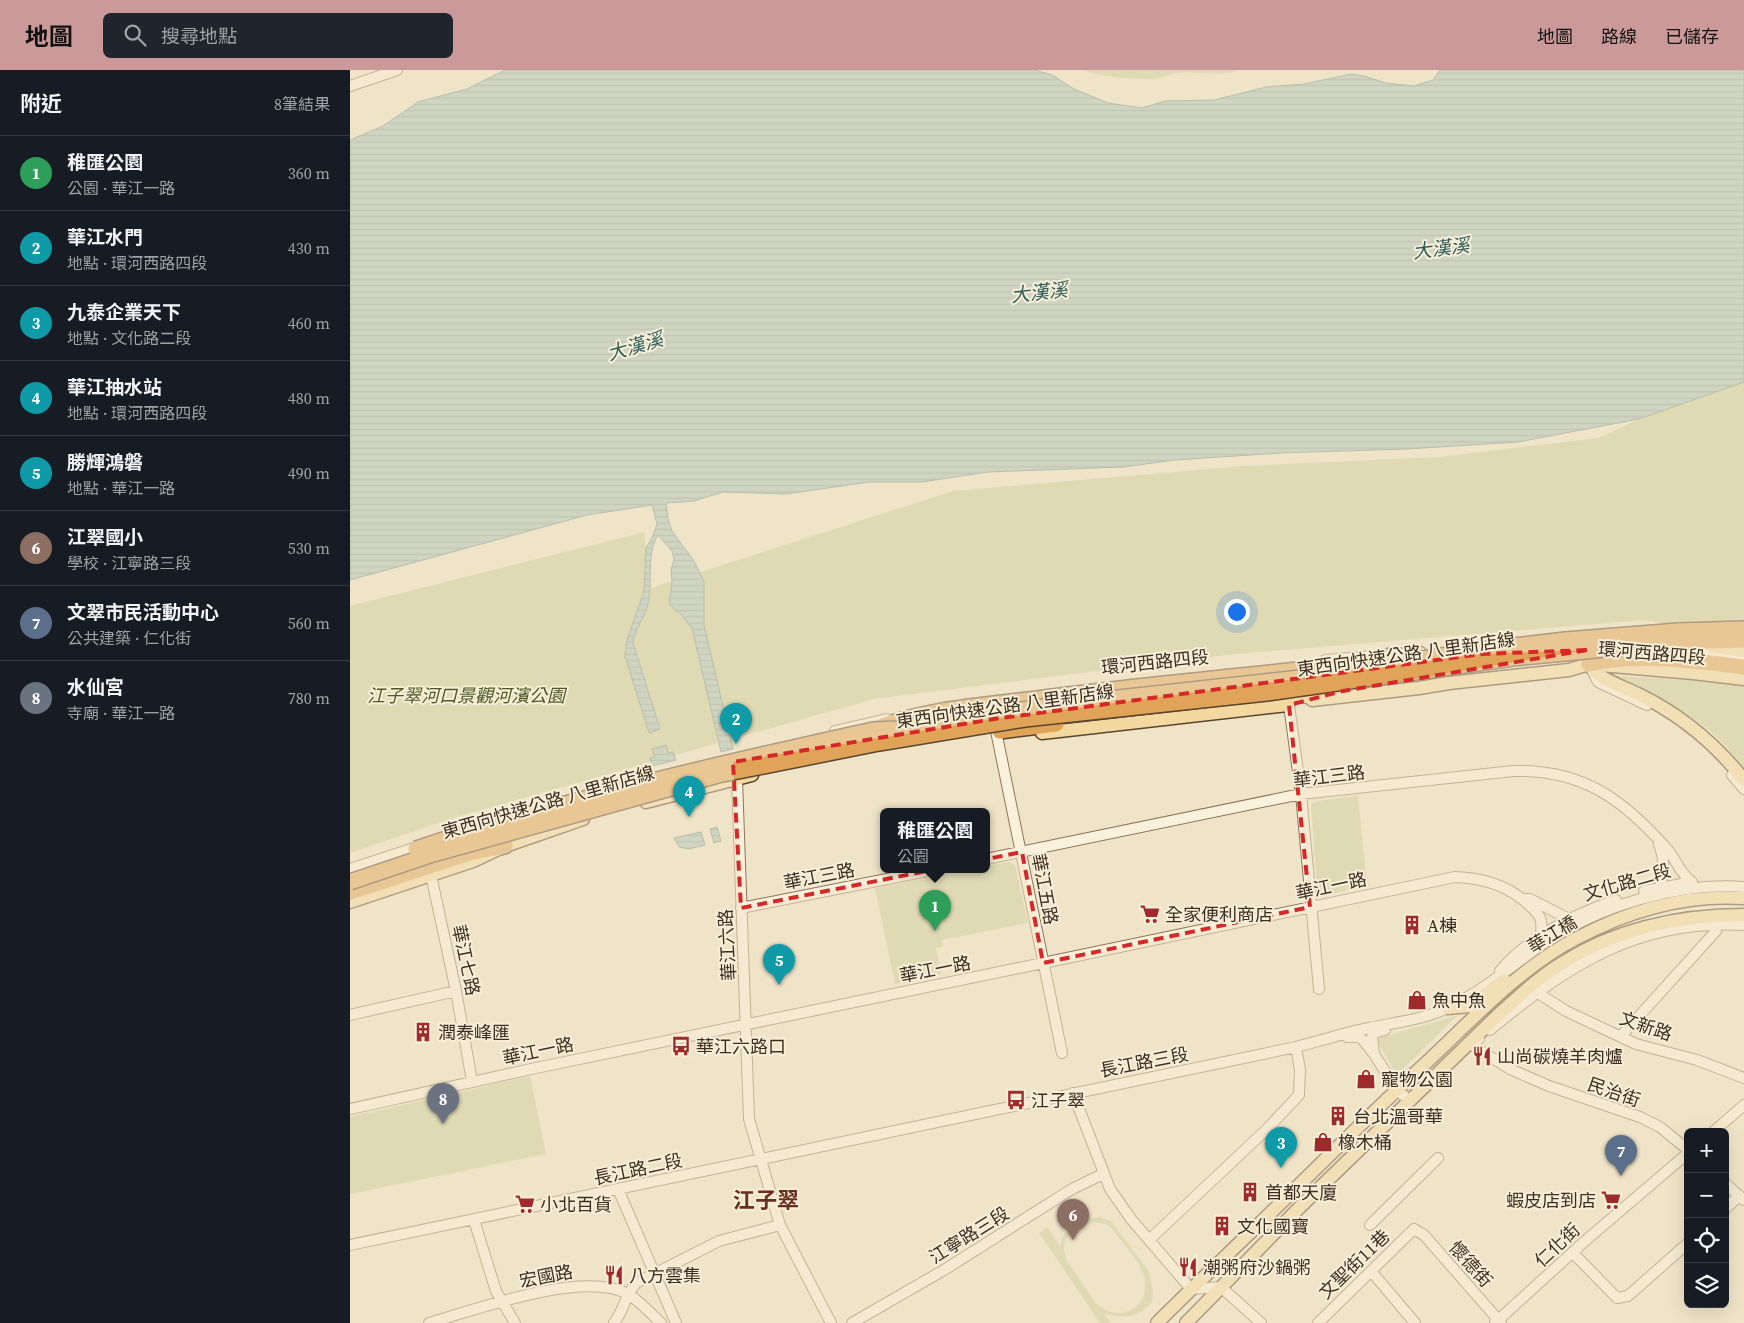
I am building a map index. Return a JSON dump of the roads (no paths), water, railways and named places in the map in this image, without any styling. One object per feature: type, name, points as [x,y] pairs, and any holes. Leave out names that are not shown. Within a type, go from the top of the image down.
[{"type":"highway","points":[[1685,652],[1744,629]]},
{"type":"highway","name":"東西向快速公路 八里新店線","points":[[350,870],[577,800],[715,765],[873,730],[1055,705],[1300,678],[1481,650],[1565,640],[1685,652]]},
{"type":"highway","points":[[1589,664],[1609,660],[1647,658],[1744,640]]},
{"type":"highway","points":[[1662,649],[1744,662]]},
{"type":"highway","points":[[1685,652],[1744,667]]},
{"type":"highway","name":"東西向快速公路 八里新店線","points":[[350,881],[433,854],[718,775],[879,743],[1025,719],[1267,693],[1555,653],[1685,652]]},
{"type":"highway","points":[[998,731],[1293,699],[1447,674],[1555,653]]},
{"type":"highway","points":[[873,730],[897,720],[973,707],[1367,662],[1390,656]]},
{"type":"highway","points":[[350,892],[435,869],[469,852],[505,846]]},
{"type":"main road","name":"環河西路四段","points":[[1390,656],[1561,640],[1586,648]]},
{"type":"main road","name":"環河西路四段","points":[[350,881],[505,828],[554,803],[662,773],[889,734],[1482,654],[1630,646],[1662,649],[1680,644],[1720,646],[1744,651]]},
{"type":"main road","points":[[1586,648],[1589,664],[1598,675],[1661,705],[1688,723],[1744,780]]},
{"type":"main road","name":"環河西路四段","points":[[998,731],[1017,736],[1300,704],[1318,698],[1569,670],[1589,664],[1744,679]]},
{"type":"main road","name":"環河西路四段","points":[[505,846],[577,821],[832,756],[998,731],[1028,721],[1242,697],[1256,701],[1299,696],[1318,698]]},
{"type":"main road","name":"環河西路四段","points":[[505,828],[577,821]]},
{"type":"main road","points":[[350,902],[435,869]]},
{"type":"main road","name":"華江橋","points":[[1397,1090],[1475,1016],[1527,971],[1551,953],[1576,938],[1609,922],[1660,906],[1686,900],[1744,898]]},
{"type":"main road","points":[[1448,1008],[1471,1006],[1546,948],[1591,923],[1639,905],[1660,906]]},
{"type":"main road","points":[[1186,1323],[1300,1207],[1528,988],[1561,964],[1614,936],[1670,921],[1711,915],[1744,915]]},
{"type":"main road","points":[[1157,1323],[1397,1090]]},
{"type":"street","points":[[350,86],[397,70]]},
{"type":"street","points":[[1685,652],[1744,658]]},
{"type":"street","points":[[1685,652],[1744,672]]},
{"type":"street","name":"環河西路四段","points":[[733,762],[768,748],[872,722],[990,700],[1355,657],[1390,656]]},
{"type":"street","points":[[1589,664],[1662,703],[1706,732],[1740,768],[1744,775]]},
{"type":"street","points":[[1589,664],[1598,682],[1657,710],[1684,726],[1709,748],[1744,789]]},
{"type":"street","points":[[1289,705],[1301,794],[1319,990]]},
{"type":"street","name":"華江五路","points":[[998,731],[1062,1052]]},
{"type":"street","name":"華江六路","points":[[733,762],[737,779],[749,1119],[780,1225],[831,1323]]},
{"type":"street","name":"華江三路","points":[[990,858],[1301,794],[1513,771],[1538,771],[1566,777],[1596,788],[1623,805],[1668,850],[1686,879],[1692,882]]},
{"type":"street","name":"環河西路四段","points":[[350,870],[554,803]]},
{"type":"street","points":[[1658,840],[1664,858],[1664,869],[1660,887]]},
{"type":"street","name":"華江七路","points":[[435,869],[472,1081]]},
{"type":"street","name":"華江三路","points":[[741,908],[917,873]]},
{"type":"street","name":"華江一路","points":[[350,1109],[472,1081],[1454,876],[1473,877],[1496,883],[1523,898],[1537,912],[1540,918],[1541,937]]},
{"type":"street","name":"文化路二段","points":[[1484,985],[1519,951],[1569,918],[1630,895],[1660,887],[1692,882],[1740,881]]},
{"type":"street","points":[[1484,985],[1566,930],[1620,906],[1653,896],[1691,889],[1744,887]]},
{"type":"street","name":"華江一路","points":[[1523,898],[1530,899],[1569,918]]},
{"type":"street","points":[[1468,1047],[1543,987],[1600,953],[1629,941],[1683,927],[1706,924],[1744,924]]},
{"type":"street","points":[[1621,1036],[1716,931]]},
{"type":"street","points":[[1468,1047],[1495,1033],[1541,995],[1569,976],[1612,953],[1661,937],[1682,933],[1744,931]]},
{"type":"street","name":"長江路三段","points":[[845,1142],[1296,1047],[1354,1031],[1410,1020],[1448,1008],[1473,995],[1484,985]]},
{"type":"street","points":[[350,1015],[456,991]]},
{"type":"street","name":"文新路","points":[[1541,995],[1566,1011],[1636,1044],[1697,1060],[1744,1078]]},
{"type":"street","points":[[1374,1054],[1371,1040],[1373,1033],[1395,1027],[1410,1020]]},
{"type":"street","points":[[1334,1038],[1358,1037],[1374,1054],[1397,1090],[1410,1101]]},
{"type":"street","points":[[1149,1240],[1267,1129],[1299,1095],[1300,1070],[1296,1047]]},
{"type":"street","name":"民治街","points":[[1468,1047],[1510,1069],[1549,1086],[1640,1117],[1660,1127],[1684,1148]]},
{"type":"street","points":[[1073,1093],[1103,1174],[1110,1189],[1131,1220],[1192,1289],[1221,1287],[1261,1323]]},
{"type":"street","points":[[1718,1128],[1744,1105]]},
{"type":"street","name":"長江路二段","points":[[350,1245],[845,1142]]},
{"type":"street","name":"仁化街","points":[[1498,1322],[1585,1241],[1684,1155]]},
{"type":"street","points":[[1370,1225],[1438,1158]]},
{"type":"street","name":"江寧路三段","points":[[852,1323],[944,1270],[1072,1189],[1103,1174]]},
{"type":"street","points":[[1729,1187],[1742,1198],[1729,1206]]},
{"type":"street","points":[[618,1190],[676,1323]]},
{"type":"street","points":[[474,1220],[496,1291],[515,1323]]},
{"type":"street","points":[[614,1323],[624,1306],[627,1294],[636,1283],[719,1242],[780,1225]]},
{"type":"street","name":"文聖街11巷","points":[[1318,1323],[1414,1229]]},
{"type":"street","name":"懷德街","points":[[1414,1229],[1424,1235],[1498,1322]]},
{"type":"street","points":[[1573,1253],[1618,1298],[1628,1296],[1684,1247]]},
{"type":"street","points":[[1371,1271],[1415,1323]]},
{"type":"street","name":"宏國路","points":[[429,1323],[546,1291],[591,1285],[610,1288],[627,1294],[661,1323]]},
{"type":"water","name":"大漢溪","points":[[505,70],[1035,70],[1052,75],[1074,89],[1108,103],[1142,108],[1165,101],[1214,100],[1266,87],[1304,84],[1351,74],[1386,83],[1414,86],[1433,80],[1440,70],[1744,70],[1744,382],[1639,419],[1518,442],[1407,449],[1280,453],[1175,460],[1123,467],[988,472],[922,482],[869,482],[786,494],[723,492],[694,501],[666,503],[672,531],[694,561],[704,582],[704,625],[733,749],[721,752],[692,628],[682,615],[669,604],[672,582],[671,570],[674,559],[672,551],[658,535],[652,551],[648,604],[635,633],[633,643],[660,729],[649,733],[625,656],[627,640],[644,591],[646,548],[657,524],[652,505],[587,515],[350,580],[350,140],[383,126],[418,102],[467,89]]},
{"type":"water","points":[[666,745],[668,753],[673,752],[676,760],[652,766],[650,758],[655,757],[652,749]]},
{"type":"water","points":[[717,827],[721,841],[714,843],[710,829]]},
{"type":"water","points":[[701,832],[705,845],[689,849],[679,847],[674,838]]},
{"type":"place","name":"華江水門","points":[[736,744]]},
{"type":"place","name":"華江抽水站","points":[[689,817]]},
{"type":"place","name":"全家便利商店","points":[[1150,914]]},
{"type":"place","name":"A棟","points":[[1412,925]]},
{"type":"place","name":"稚匯公園","points":[[935,931]]},
{"type":"place","name":"勝輝鴻磐","points":[[779,985]]},
{"type":"place","name":"魚中魚","points":[[1417,1000]]},
{"type":"place","name":"潤泰峰匯","points":[[423,1032]]},
{"type":"place","name":"華江六路口","points":[[681,1046]]},
{"type":"place","name":"山尚碳燒羊肉爐","points":[[1482,1056]]},
{"type":"place","name":"寵物公園","points":[[1366,1079]]},
{"type":"place","name":"江子翠","points":[[1016,1100]]},
{"type":"place","name":"台北溫哥華","points":[[1338,1116]]},
{"type":"place","name":"水仙宮","points":[[443,1124]]},
{"type":"place","name":"橡木桶","points":[[1323,1142]]},
{"type":"place","name":"九泰企業天下","points":[[1281,1168]]},
{"type":"place","name":"文翠市民活動中心","points":[[1621,1176]]},
{"type":"place","name":"首都天廈","points":[[1250,1192]]},
{"type":"place","name":"蝦皮店到店","points":[[1611,1200]]},
{"type":"place","name":"小北百貨","points":[[525,1204]]},
{"type":"place","name":"文化國寶","points":[[1222,1226]]},
{"type":"place","name":"江翠國小","points":[[1073,1240]]},
{"type":"place","name":"潮粥府沙鍋粥","points":[[1188,1267]]},
{"type":"place","name":"八方雲集","points":[[614,1275]]},
{"type":"district","name":"江子翠","points":[[766,1200]]},
{"type":"park label","name":"江子翠河口景觀河濱公園","points":[[466,695]]}]
